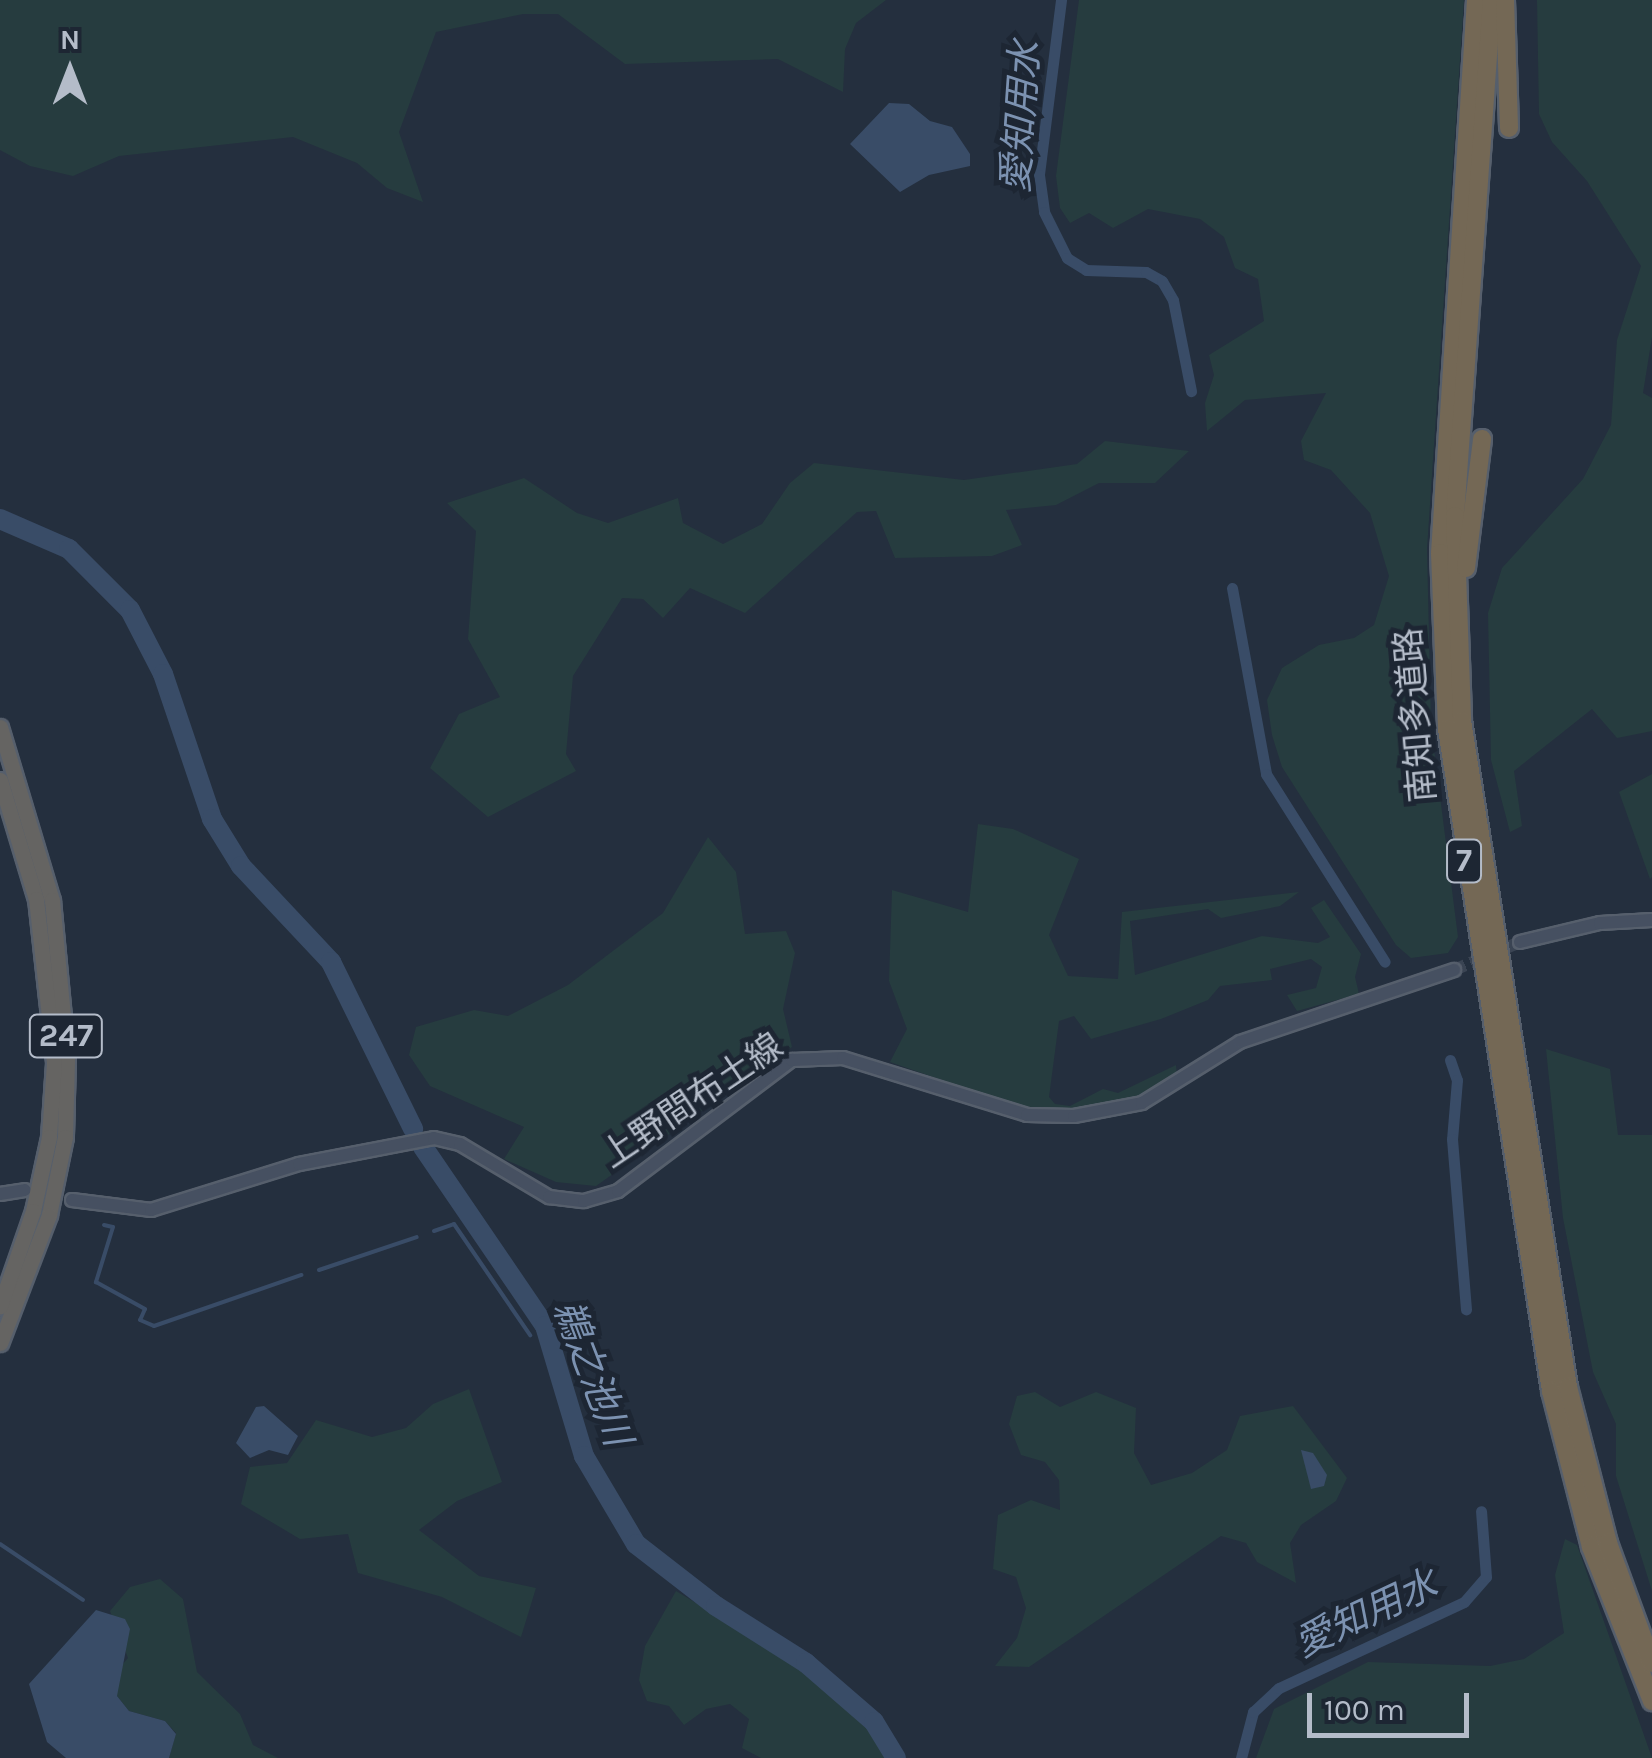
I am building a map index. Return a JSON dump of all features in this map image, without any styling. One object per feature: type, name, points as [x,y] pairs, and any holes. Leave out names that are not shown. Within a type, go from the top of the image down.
[{"type":"highway","name":"南知多道路","points":[[1476,0],[1440,552],[1446,710],[1461,844],[1552,1391],[1591,1547],[1652,1701]]},
{"type":"highway","name":"南知多道路","points":[[1492,0],[1455,516],[1456,663],[1477,847],[1568,1387],[1608,1542],[1652,1663]]},
{"type":"highway","points":[[1504,0],[1510,128]]},
{"type":"highway","points":[[1456,663],[1465,650],[1466,552],[1482,439]]},
{"type":"highway","name":"247","points":[[0,726],[52,900],[68,1059],[65,1137],[49,1215],[0,1344]]},
{"type":"highway","name":"247","points":[[0,780],[36,899],[54,1062],[49,1137],[33,1211],[0,1306]]},
{"type":"main road","points":[[1520,942],[1600,923],[1652,920]]},
{"type":"main road","name":"上野間布土線","points":[[72,1200],[151,1210],[299,1164],[434,1138],[460,1144],[549,1197],[584,1201],[618,1191],[792,1060],[843,1058],[1027,1114],[1074,1116],[1142,1103],[1240,1042],[1454,970]]},
{"type":"main road","points":[[0,1194],[25,1190]]},
{"type":"green space","points":[[0,0],[886,0],[856,23],[845,49],[843,92],[778,59],[625,64],[558,14],[523,14],[436,32],[399,132],[423,202],[387,188],[357,163],[293,137],[119,156],[73,176],[30,166],[0,150]]},
{"type":"green space","points":[[1079,0],[1464,0],[1427,549],[1431,726],[1458,937],[1448,953],[1411,958],[1396,945],[1282,767],[1272,735],[1267,700],[1282,668],[1319,645],[1354,638],[1374,625],[1389,576],[1370,513],[1331,470],[1304,460],[1301,441],[1326,393],[1245,400],[1207,431],[1205,403],[1214,375],[1209,355],[1264,321],[1258,279],[1235,268],[1224,237],[1200,219],[1148,209],[1113,228],[1089,213],[1070,223],[1060,208],[1056,176]]},
{"type":"green space","points":[[1537,0],[1652,0],[1652,337],[1643,393],[1652,398],[1652,731],[1617,738],[1592,709],[1514,771],[1522,826],[1510,832],[1491,760],[1488,613],[1502,568],[1583,479],[1611,425],[1617,340],[1641,266],[1587,181],[1552,142],[1539,114]]},
{"type":"green space","points":[[1105,441],[1189,451],[1155,483],[1099,483],[1056,505],[1006,510],[1022,545],[992,556],[895,558],[876,511],[857,512],[745,613],[690,588],[663,618],[643,599],[622,598],[573,676],[566,754],[576,771],[488,817],[430,768],[459,714],[500,697],[468,639],[476,531],[447,503],[524,478],[577,513],[608,523],[678,498],[683,523],[723,544],[762,524],[790,483],[814,463],[964,480],[1077,464]]},
{"type":"green space","points":[[1652,774],[1652,877],[1650,879],[1619,792]]},
{"type":"green space","points":[[978,824],[1013,829],[1079,859],[1049,935],[1068,976],[1118,979],[1122,912],[1299,892],[1280,906],[1221,918],[1208,909],[1130,921],[1135,975],[1262,936],[1318,943],[1330,937],[1311,908],[1324,900],[1361,954],[1355,977],[1359,994],[1297,1011],[1287,995],[1316,988],[1322,967],[1311,959],[1270,969],[1272,980],[1220,986],[1208,1000],[1161,1019],[1091,1039],[1074,1016],[1059,1021],[1049,1097],[1055,1104],[1070,1106],[1103,1089],[1118,1093],[1176,1065],[1177,1075],[1135,1101],[1074,1112],[1036,1113],[890,1062],[907,1029],[889,981],[892,890],[968,912]]},
{"type":"green space","points":[[708,837],[736,872],[745,934],[786,931],[795,953],[783,1009],[792,1047],[596,1186],[556,1182],[504,1159],[524,1127],[430,1086],[409,1055],[416,1027],[474,1010],[508,1016],[568,985],[663,913]]},
{"type":"green space","points":[[1546,1049],[1610,1069],[1618,1135],[1652,1135],[1652,1591],[1616,1476],[1616,1424],[1593,1372],[1563,1218]]},
{"type":"green space","points":[[469,1389],[502,1482],[457,1501],[419,1530],[479,1576],[536,1588],[521,1637],[442,1597],[358,1573],[348,1534],[300,1539],[241,1504],[250,1467],[287,1463],[316,1420],[372,1437],[406,1428],[433,1404]]},
{"type":"green space","points":[[1035,1392],[1060,1407],[1096,1392],[1136,1408],[1134,1453],[1151,1485],[1192,1473],[1227,1450],[1240,1416],[1293,1406],[1347,1478],[1336,1501],[1301,1525],[1290,1543],[1296,1583],[1257,1562],[1246,1543],[1221,1536],[1029,1667],[995,1666],[1017,1638],[1026,1608],[1016,1577],[993,1569],[998,1515],[1031,1500],[1060,1510],[1059,1480],[1045,1462],[1021,1455],[1009,1424],[1017,1396]]},
{"type":"green space","points":[[1565,1539],[1577,1545],[1652,1758],[1256,1758],[1274,1709],[1368,1662],[1490,1666],[1524,1659],[1564,1633],[1555,1575]]},
{"type":"green space","points":[[160,1579],[183,1599],[197,1672],[240,1714],[253,1745],[278,1758],[169,1758],[176,1733],[165,1721],[129,1711],[117,1696],[116,1672],[128,1658],[110,1611],[130,1587]]},
{"type":"green space","points":[[676,1591],[803,1667],[871,1728],[889,1758],[761,1758],[742,1748],[749,1719],[730,1704],[706,1709],[684,1725],[669,1706],[647,1701],[639,1680],[645,1646]]},
{"type":"water","points":[[889,103],[909,104],[930,121],[952,127],[970,154],[970,166],[929,175],[900,192],[850,144]]},
{"type":"water","points":[[264,1406],[298,1436],[288,1455],[269,1450],[250,1458],[236,1443],[256,1407]]},
{"type":"water","points":[[1301,1450],[1313,1453],[1327,1475],[1324,1486],[1311,1489]]},
{"type":"water","points":[[96,1610],[125,1619],[130,1629],[117,1696],[129,1711],[165,1721],[176,1734],[169,1758],[66,1758],[47,1742],[29,1684]]},
{"type":"waterway","name":"愛知用水","points":[[1061,0],[1039,175],[1044,212],[1067,258],[1086,270],[1146,272],[1162,281],[1173,300],[1191,391]]},
{"type":"waterway","name":"鵜之池川","points":[[0,519],[69,549],[130,610],[163,674],[212,819],[241,866],[331,962],[413,1129]]},
{"type":"waterway","name":"愛知用水","points":[[1232,588],[1266,774],[1385,962]]},
{"type":"waterway","name":"愛知用水","points":[[1450,1060],[1457,1080],[1452,1139],[1466,1309]]},
{"type":"waterway","name":"鵜之池川","points":[[423,1147],[545,1326],[584,1456],[636,1544],[716,1606],[806,1663],[874,1722],[896,1758]]},
{"type":"waterway","points":[[434,1231],[454,1224],[530,1335]]},
{"type":"waterway","points":[[104,1225],[113,1227],[96,1282],[145,1309],[140,1320],[154,1326],[301,1275]]},
{"type":"waterway","points":[[319,1270],[417,1237]]},
{"type":"waterway","name":"愛知用水","points":[[1241,1758],[1253,1712],[1279,1688],[1464,1602],[1486,1577],[1481,1511]]},
{"type":"waterway","points":[[0,1544],[83,1600]]},
{"type":"tunnel","points":[[1454,970],[1520,942]]}]
